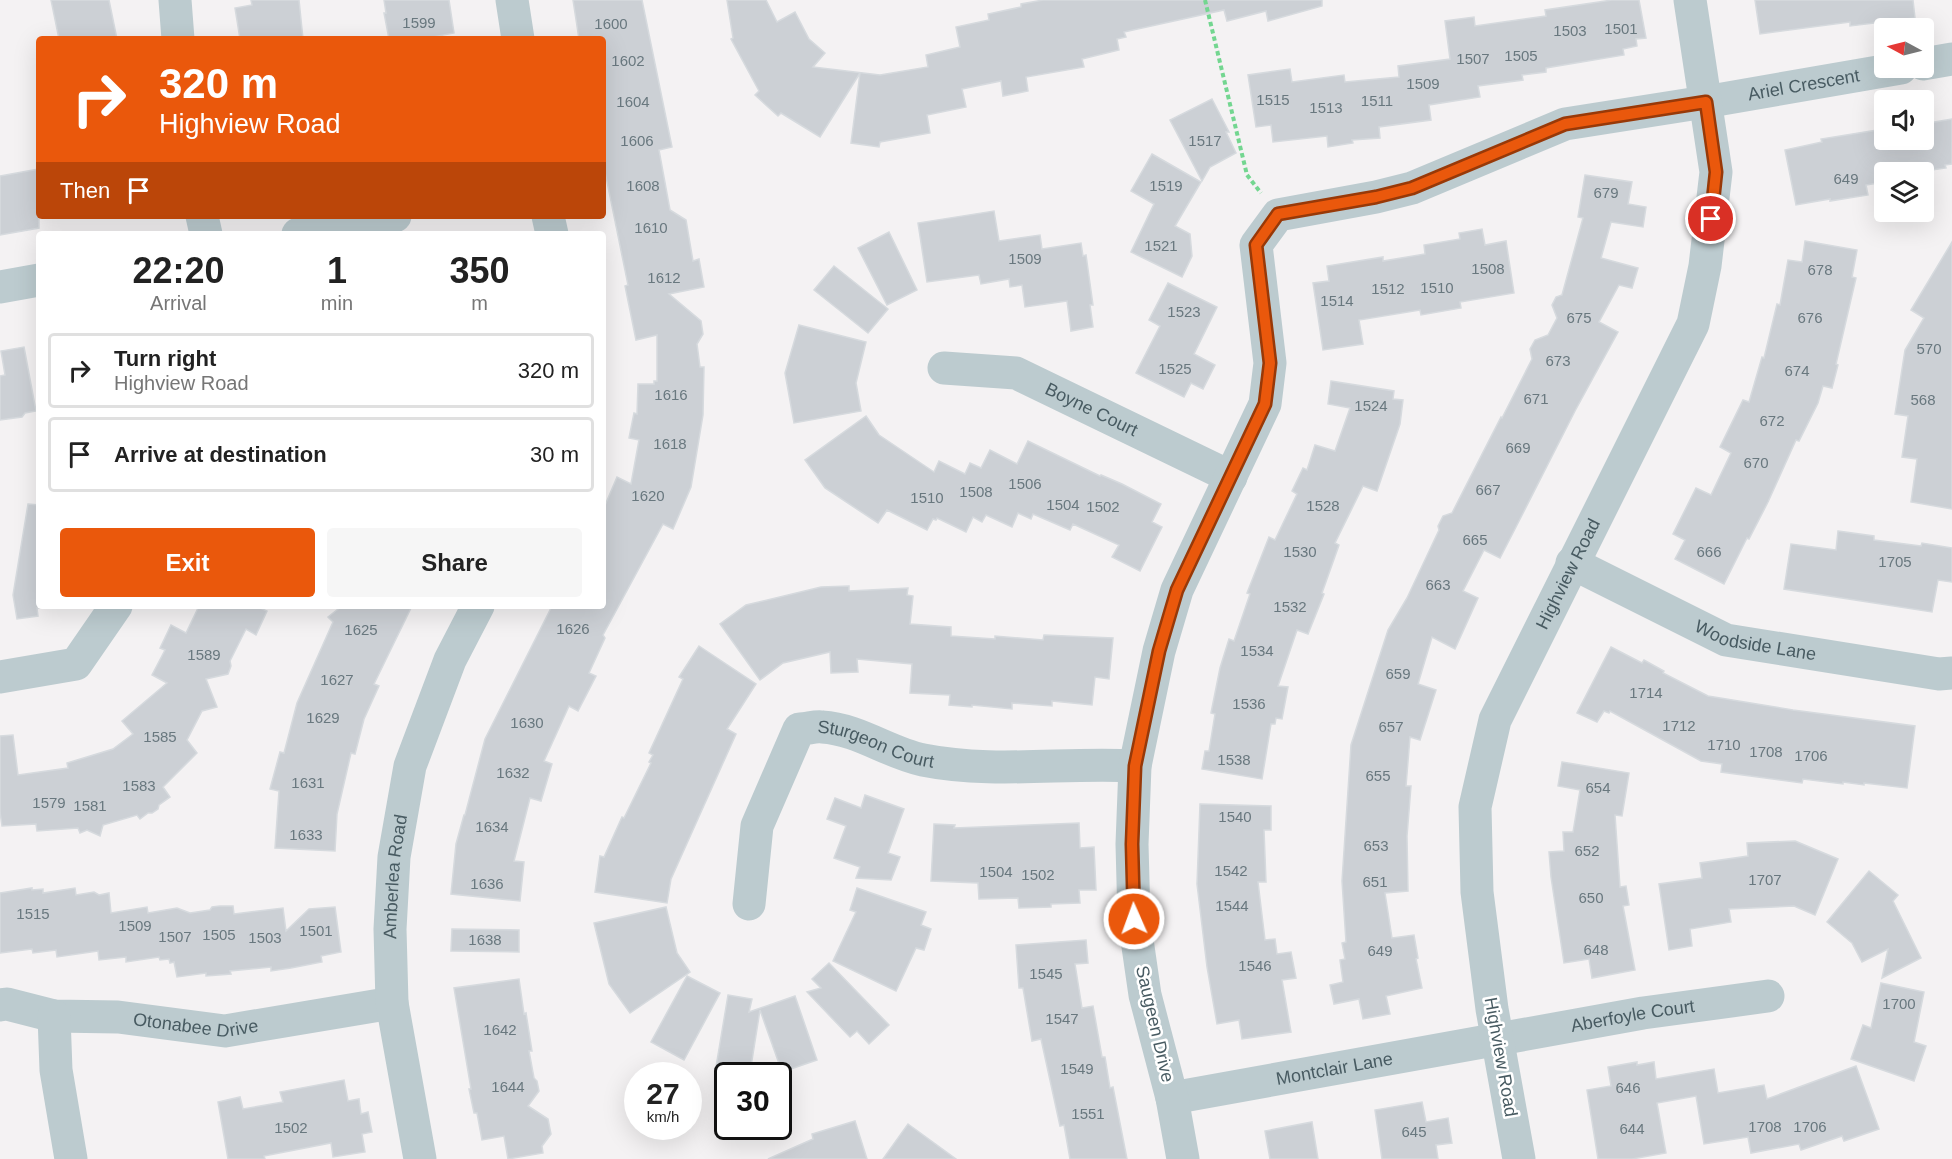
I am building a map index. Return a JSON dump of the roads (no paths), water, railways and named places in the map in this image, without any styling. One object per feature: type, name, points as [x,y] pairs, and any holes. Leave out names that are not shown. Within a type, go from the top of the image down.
[{"type":"street","points":[[175,0],[178,36]]},
{"type":"street","points":[[512,0],[518,36]]},
{"type":"street","name":"Highview Road","points":[[1519,1159],[1492,1009],[1477,892],[1475,807],[1495,720],[1693,324],[1706,266],[1716,172],[1690,0]]},
{"type":"street","points":[[1934,62],[1952,59]]},
{"type":"street","name":"Ariel Crescent","points":[[1706,102],[1874,73]]},
{"type":"street","name":"Saugeen Drive","points":[[1183,1159],[1172,1098],[1145,995],[1134,919],[1132,844],[1135,766],[1159,651],[1177,590],[1265,404],[1270,363],[1256,245],[1278,214],[1376,197],[1412,188],[1565,124],[1706,102]]},
{"type":"street","points":[[314,231],[379,219]]},
{"type":"street","points":[[0,287],[36,281]]},
{"type":"street","name":"Boyne Court","points":[[944,368],[1016,373],[1231,477]]},
{"type":"street","name":"Woodside Lane","points":[[1572,563],[1726,640],[1939,674],[1952,672]]},
{"type":"street","points":[[0,677],[76,664],[114,609]]},
{"type":"street","name":"Amberlea Road","points":[[420,1159],[393,1003],[390,929],[394,857],[410,766],[450,660],[476,609]]},
{"type":"street","name":"Sturgeon Court","points":[[748,904],[757,826],[800,729],[822,727],[848,732],[921,760],[996,769],[1100,764],[1135,766]]},
{"type":"street","name":"Aberfoyle Court","points":[[1498,1039],[1642,1013],[1768,996]]},
{"type":"street","name":"Otonabee Drive","points":[[0,1005],[7,1004],[54,1016],[118,1017],[225,1031],[393,1003]]},
{"type":"street","points":[[54,1016],[56,1071],[72,1159]]},
{"type":"street","name":"Montclair Lane","points":[[1172,1098],[1498,1039]]}]
